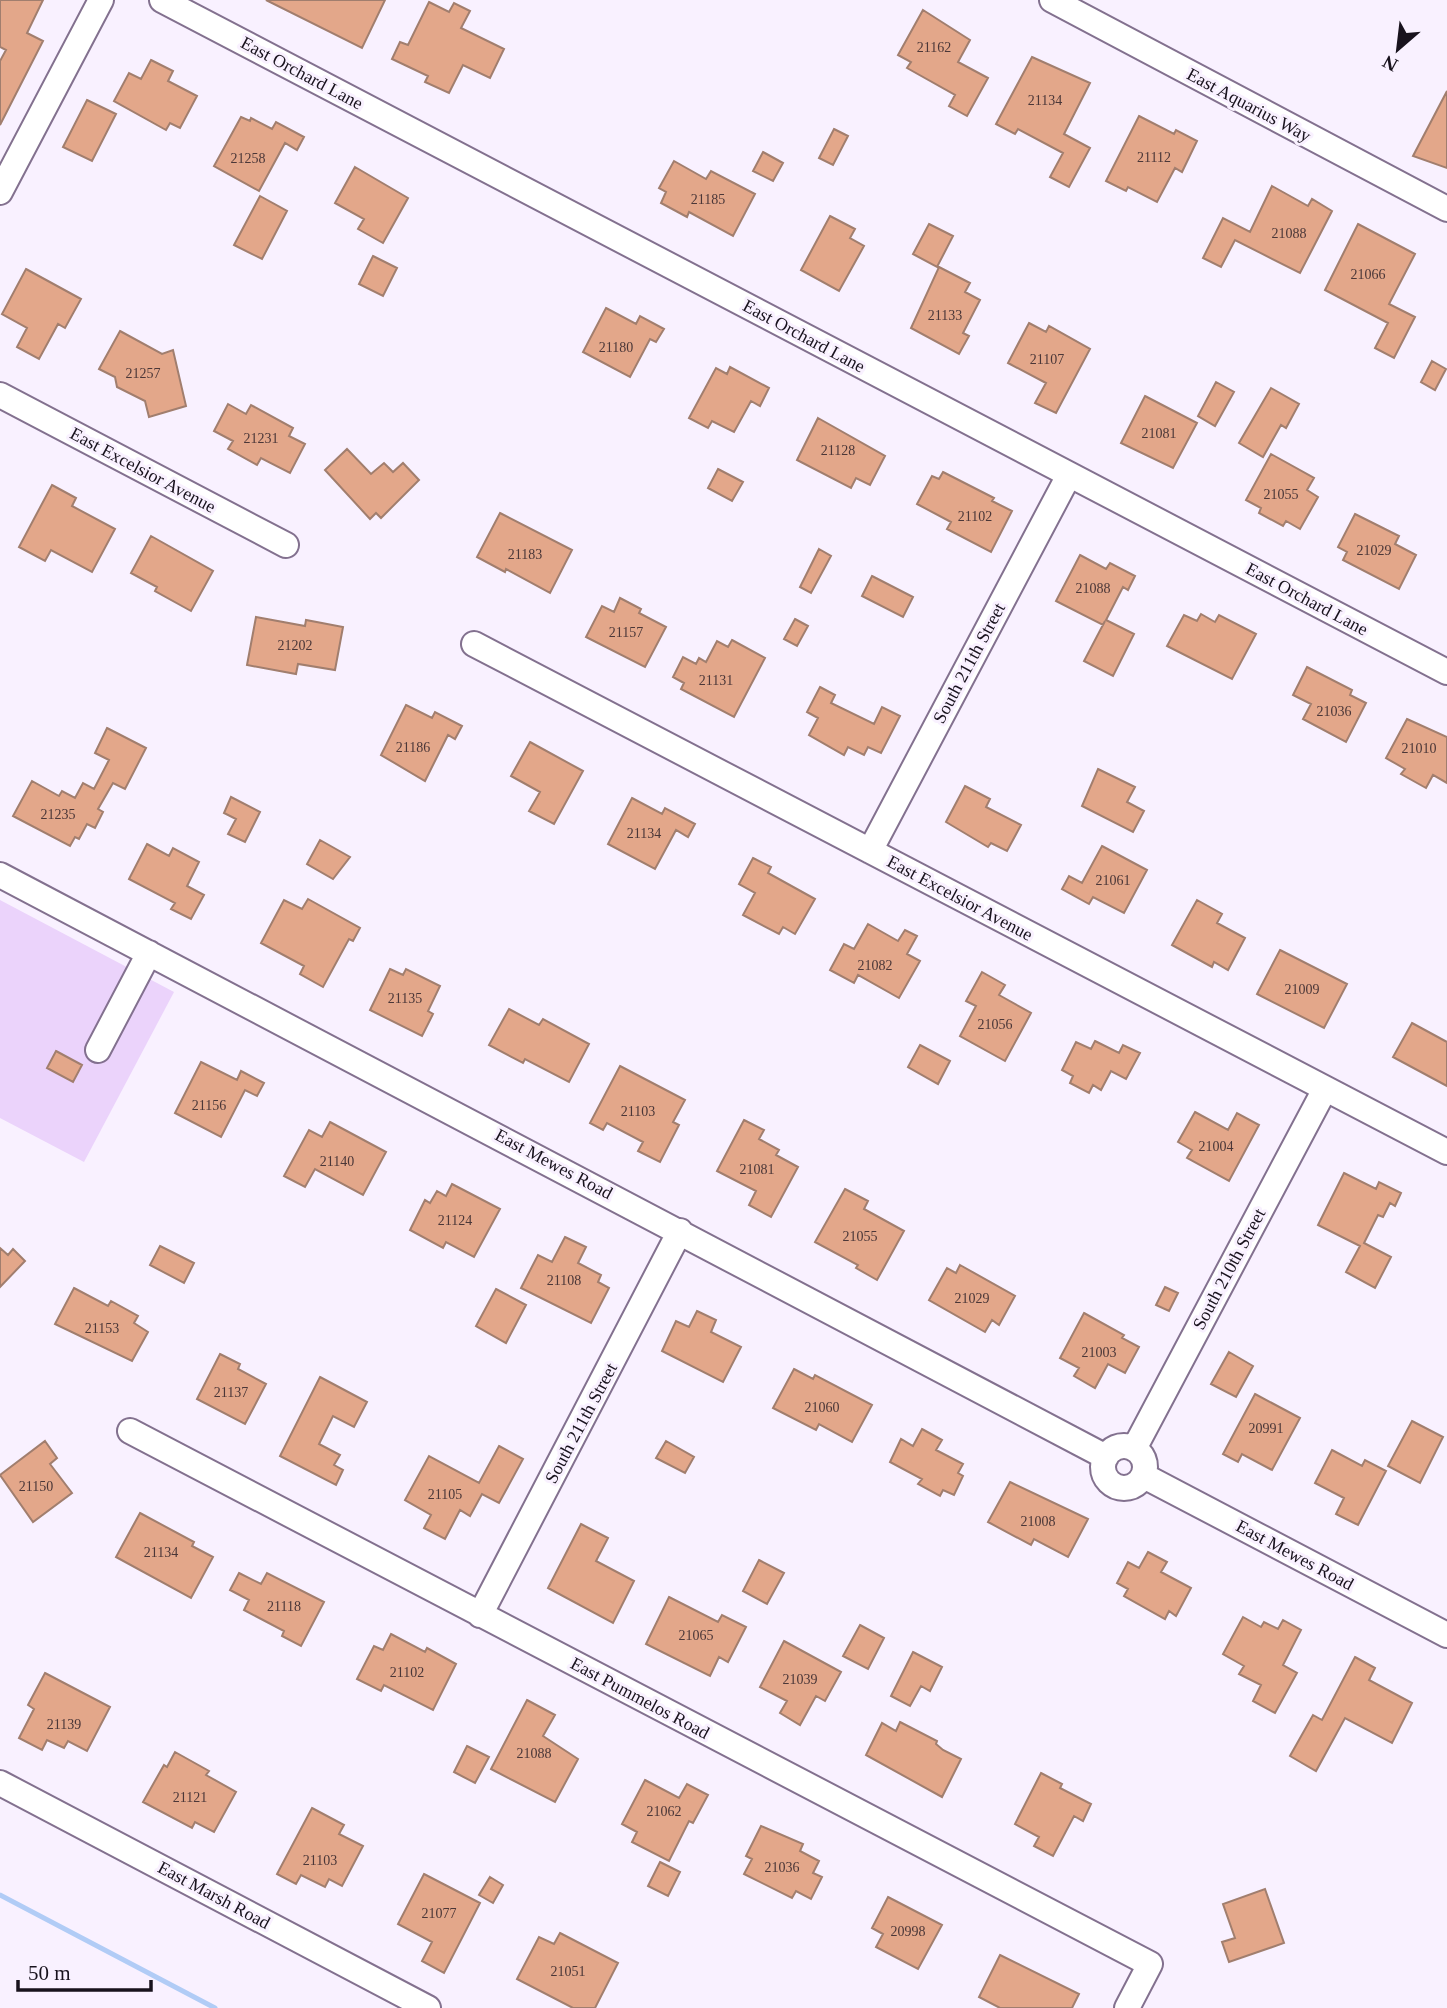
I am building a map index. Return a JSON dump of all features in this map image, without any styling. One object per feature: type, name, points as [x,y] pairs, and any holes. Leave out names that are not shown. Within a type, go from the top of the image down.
[{"type":"street","points":[[0,192],[101,0]]},
{"type":"street","name":"East Orchard Lane","points":[[162,0],[1447,672]]},
{"type":"street","name":"East Aquarius Way","points":[[1052,0],[1447,209]]},
{"type":"street","name":"East Excelsior Avenue","points":[[0,396],[286,545]]},
{"type":"street","name":"South 211th Street","points":[[870,851],[1069,475]]},
{"type":"street","name":"East Excelsior Avenue","points":[[474,644],[1447,1152]]},
{"type":"street","name":"East Mewes Road","points":[[0,875],[1106,1457]]},
{"type":"street","points":[[99,1050],[149,953]]},
{"type":"street","name":"South 210th Street","points":[[1134,1449],[1325,1089]]},
{"type":"street","name":"South 211th Street","points":[[481,1615],[680,1231]]},
{"type":"street","name":"East Pummelos Road","points":[[130,1431],[1150,1964],[1127,2008]]},
{"type":"street","points":[[1119,1447],[1134,1449],[1143,1458],[1144,1476],[1128,1488],[1115,1486],[1103,1470],[1106,1457],[1119,1447]]},
{"type":"street","name":"East Mewes Road","points":[[1144,1476],[1447,1634]]},
{"type":"street","name":"East Marsh Road","points":[[0,1783],[428,2008]]},
{"type":"shaded area","points":[[0,900],[174,992],[84,1162],[0,1118]]},
{"type":"building","points":[[0,0],[43,0],[27,33],[43,41],[0,125],[0,61],[6,50],[0,47]]},
{"type":"building","points":[[266,0],[385,0],[362,48]]},
{"type":"building","points":[[429,2],[449,12],[454,3],[470,11],[461,28],[504,49],[490,78],[463,65],[449,93],[425,82],[428,76],[392,59],[400,42],[408,45]]},
{"type":"building","points":[[923,10],[970,40],[958,62],[988,78],[967,116],[949,106],[955,95],[907,68],[911,62],[898,55]]},
{"type":"building","points":[[1032,57],[1090,83],[1064,134],[1090,148],[1069,187],[1050,177],[1063,153],[1018,129],[1015,134],[996,124]]},
{"type":"building","points":[[151,60],[173,71],[168,81],[197,96],[180,128],[170,123],[166,130],[114,101],[129,73],[141,79]]},
{"type":"building","points":[[1447,91],[1447,168],[1413,156]]},
{"type":"building","points":[[87,100],[116,114],[92,161],[63,147]]},
{"type":"building","points":[[1139,116],[1174,134],[1176,130],[1197,141],[1182,172],[1175,168],[1157,202],[1128,187],[1126,191],[1106,181]]},
{"type":"building","points":[[241,117],[250,121],[251,118],[272,129],[276,122],[304,137],[297,150],[285,143],[259,191],[214,166]]},
{"type":"building","points":[[834,129],[848,136],[833,165],[819,158]]},
{"type":"building","points":[[763,152],[783,163],[773,181],[753,171]]},
{"type":"building","points":[[674,161],[706,179],[711,171],[755,194],[733,236],[689,212],[687,217],[661,203],[666,192],[659,188]]},
{"type":"building","points":[[355,167],[408,198],[383,243],[358,229],[364,219],[335,203]]},
{"type":"building","points":[[1272,186],[1308,206],[1312,199],[1332,211],[1300,273],[1235,240],[1221,267],[1203,258],[1223,218],[1250,232]]},
{"type":"building","points":[[260,196],[287,211],[262,259],[234,245]]},
{"type":"building","points":[[830,216],[855,229],[850,238],[864,246],[839,291],[801,270]]},
{"type":"building","points":[[929,224],[953,236],[937,267],[913,254]]},
{"type":"building","points":[[1358,224],[1415,254],[1389,304],[1415,317],[1394,358],[1375,348],[1388,323],[1325,290]]},
{"type":"building","points":[[373,256],[397,268],[383,296],[359,284]]},
{"type":"building","points":[[939,267],[970,283],[965,292],[980,300],[963,333],[969,336],[959,354],[911,328]]},
{"type":"building","points":[[26,269],[81,299],[65,328],[58,324],[39,359],[17,347],[27,328],[2,314]]},
{"type":"building","points":[[606,308],[636,324],[640,316],[664,329],[656,342],[650,339],[630,377],[583,352]]},
{"type":"building","points":[[1029,323],[1046,332],[1049,326],[1090,349],[1056,413],[1035,403],[1046,383],[1008,363]]},
{"type":"building","points":[[120,331],[162,354],[173,350],[186,406],[149,417],[145,401],[117,387],[115,377],[99,369]]},
{"type":"building","points":[[1432,361],[1446,369],[1435,390],[1421,382]]},
{"type":"building","points":[[730,367],[769,388],[760,406],[751,401],[734,432],[712,421],[708,428],[689,418],[716,368],[727,374]]},
{"type":"building","points":[[1216,382],[1234,392],[1215,426],[1198,416]]},
{"type":"building","points":[[1271,388],[1299,404],[1286,428],[1281,425],[1263,457],[1239,443]]},
{"type":"building","points":[[1145,396],[1197,423],[1173,468],[1121,443]]},
{"type":"building","points":[[228,404],[246,414],[251,405],[293,428],[289,436],[305,444],[290,473],[261,458],[257,465],[228,449],[233,441],[214,431]]},
{"type":"building","points":[[818,418],[885,456],[870,485],[856,478],[851,488],[797,460]]},
{"type":"building","points":[[347,449],[371,474],[384,463],[393,472],[403,463],[419,480],[381,518],[376,513],[370,519],[325,470]]},
{"type":"building","points":[[1271,454],[1314,478],[1307,490],[1318,497],[1300,529],[1286,521],[1283,526],[1259,513],[1261,508],[1246,500]]},
{"type":"building","points":[[718,469],[743,482],[732,501],[708,488]]},
{"type":"building","points":[[943,472],[994,498],[992,501],[1012,511],[991,552],[947,529],[951,522],[917,504],[932,476],[939,479]]},
{"type":"building","points":[[52,485],[76,498],[72,506],[115,529],[92,572],[51,550],[45,561],[19,547]]},
{"type":"building","points":[[500,513],[572,550],[550,593],[477,557]]},
{"type":"building","points":[[1355,514],[1399,536],[1395,544],[1416,555],[1399,589],[1343,560],[1347,552],[1338,547]]},
{"type":"building","points":[[151,536],[213,571],[191,611],[155,591],[157,587],[131,573]]},
{"type":"building","points":[[819,549],[831,556],[811,593],[800,587]]},
{"type":"building","points":[[1080,555],[1106,569],[1110,563],[1135,576],[1128,590],[1123,587],[1106,620],[1134,634],[1113,676],[1084,661],[1103,625],[1056,601]]},
{"type":"building","points":[[872,576],[913,597],[903,617],[862,596]]},
{"type":"building","points":[[620,598],[641,609],[639,613],[666,627],[645,667],[586,637],[602,606],[614,612]]},
{"type":"building","points":[[1201,614],[1215,622],[1219,615],[1256,634],[1232,679],[1167,646],[1184,615],[1197,621]]},
{"type":"building","points":[[256,617],[305,626],[306,620],[343,627],[335,670],[298,664],[296,674],[247,665]]},
{"type":"building","points":[[795,619],[808,626],[797,646],[784,639]]},
{"type":"building","points":[[732,640],[765,658],[734,717],[681,689],[684,683],[673,677],[683,657],[696,664],[699,658],[706,662],[717,641],[728,647]]},
{"type":"building","points":[[1307,667],[1352,690],[1350,695],[1366,703],[1346,742],[1303,719],[1311,704],[1293,695]]},
{"type":"building","points":[[820,687],[835,695],[831,703],[874,724],[882,707],[900,716],[881,753],[868,747],[864,755],[848,747],[844,755],[809,735],[818,718],[807,712]]},
{"type":"building","points":[[406,705],[432,718],[435,712],[462,726],[455,739],[448,735],[425,781],[381,755]]},
{"type":"building","points":[[1407,719],[1447,737],[1447,783],[1433,775],[1426,788],[1401,774],[1405,769],[1386,758]]},
{"type":"building","points":[[107,728],[146,748],[125,789],[113,783],[98,809],[103,812],[95,828],[87,824],[79,839],[75,837],[70,846],[13,816],[32,781],[59,796],[62,791],[75,798],[83,783],[94,789],[109,760],[95,753]]},
{"type":"building","points":[[530,742],[583,771],[554,824],[529,811],[540,792],[511,776]]},
{"type":"building","points":[[1098,769],[1135,787],[1127,802],[1144,811],[1133,832],[1082,806]]},
{"type":"building","points":[[965,786],[990,799],[986,807],[1021,825],[1007,851],[991,843],[988,847],[946,822]]},
{"type":"building","points":[[231,797],[260,812],[245,842],[228,834],[236,819],[224,813]]},
{"type":"building","points":[[632,798],[662,814],[665,808],[695,824],[688,837],[676,830],[655,869],[608,844]]},
{"type":"building","points":[[320,840],[350,857],[333,879],[307,864]]},
{"type":"building","points":[[147,844],[169,856],[173,848],[199,862],[187,886],[204,895],[191,919],[171,909],[175,903],[129,879]]},
{"type":"building","points":[[1102,846],[1147,870],[1124,913],[1093,897],[1089,904],[1062,889],[1069,876],[1082,883]]},
{"type":"building","points":[[753,858],[771,867],[768,873],[815,899],[795,934],[783,927],[779,934],[743,915],[755,893],[739,884]]},
{"type":"building","points":[[308,899],[360,928],[353,941],[349,939],[323,987],[300,974],[304,966],[261,943],[284,900],[302,909]]},
{"type":"building","points":[[1197,900],[1222,914],[1217,923],[1245,938],[1228,970],[1214,962],[1212,967],[1172,945]]},
{"type":"building","points":[[868,924],[898,941],[905,930],[917,936],[907,954],[920,961],[899,998],[858,975],[854,983],[830,970],[844,944],[854,949]]},
{"type":"building","points":[[1280,950],[1347,984],[1324,1028],[1257,994]]},
{"type":"building","points":[[390,969],[403,975],[406,969],[440,986],[428,1011],[433,1014],[422,1036],[370,1010]]},
{"type":"building","points":[[982,972],[1005,985],[999,995],[1031,1013],[1005,1061],[960,1036],[976,1006],[966,1001]]},
{"type":"building","points":[[509,1009],[539,1025],[543,1019],[589,1044],[569,1082],[525,1059],[523,1063],[489,1045]]},
{"type":"building","points":[[1412,1023],[1447,1042],[1447,1086],[1393,1057]]},
{"type":"building","points":[[1095,1041],[1119,1053],[1123,1045],[1140,1053],[1126,1079],[1111,1071],[1101,1090],[1093,1085],[1089,1093],[1070,1083],[1073,1076],[1062,1070],[1076,1042],[1091,1049]]},
{"type":"building","points":[[920,1045],[950,1061],[938,1084],[908,1067]]},
{"type":"building","points":[[56,1051],[82,1065],[73,1082],[47,1068]]},
{"type":"building","points":[[201,1062],[237,1080],[241,1071],[264,1083],[257,1096],[245,1090],[221,1137],[175,1113]]},
{"type":"building","points":[[620,1066],[685,1100],[673,1122],[679,1125],[660,1162],[638,1151],[643,1142],[607,1123],[603,1130],[590,1123]]},
{"type":"building","points":[[1195,1112],[1228,1130],[1237,1113],[1259,1125],[1229,1181],[1187,1158],[1192,1150],[1178,1142]]},
{"type":"building","points":[[744,1120],[764,1130],[759,1139],[779,1150],[776,1155],[798,1167],[771,1217],[749,1205],[756,1191],[717,1171]]},
{"type":"building","points":[[330,1122],[386,1152],[363,1195],[315,1169],[305,1187],[284,1176],[309,1130],[322,1137]]},
{"type":"building","points":[[1344,1173],[1376,1189],[1379,1182],[1401,1193],[1395,1206],[1390,1203],[1383,1217],[1378,1215],[1364,1243],[1391,1257],[1375,1288],[1346,1272],[1360,1246],[1318,1225]]},
{"type":"building","points":[[452,1184],[500,1209],[474,1257],[446,1242],[443,1248],[410,1230],[425,1200],[430,1203],[437,1191],[446,1196]]},
{"type":"building","points":[[845,1189],[868,1201],[864,1209],[904,1231],[877,1280],[856,1268],[858,1265],[815,1242]]},
{"type":"building","points":[[565,1237],[586,1247],[578,1263],[601,1275],[598,1282],[609,1288],[591,1323],[521,1288],[538,1255],[552,1262]]},
{"type":"building","points":[[160,1246],[194,1263],[184,1283],[150,1265]]},
{"type":"building","points":[[0,1248],[8,1255],[13,1249],[25,1261],[0,1287]]},
{"type":"building","points":[[960,1265],[1015,1296],[999,1325],[992,1320],[985,1332],[929,1300],[947,1268],[956,1273]]},
{"type":"building","points":[[1165,1287],[1178,1293],[1169,1311],[1156,1305]]},
{"type":"building","points":[[74,1288],[108,1306],[111,1301],[138,1316],[134,1323],[148,1332],[132,1361],[55,1324]]},
{"type":"building","points":[[496,1289],[526,1305],[506,1343],[476,1326]]},
{"type":"building","points":[[697,1311],[716,1320],[711,1332],[741,1347],[723,1382],[662,1351],[676,1321],[689,1327]]},
{"type":"building","points":[[1084,1313],[1124,1335],[1122,1338],[1139,1347],[1125,1373],[1108,1364],[1095,1388],[1074,1376],[1079,1368],[1060,1358]]},
{"type":"building","points":[[1229,1352],[1253,1366],[1236,1397],[1211,1384]]},
{"type":"building","points":[[220,1354],[240,1364],[238,1369],[266,1384],[245,1424],[197,1399]]},
{"type":"building","points":[[794,1369],[813,1379],[815,1375],[872,1405],[852,1442],[819,1424],[816,1430],[773,1408]]},
{"type":"building","points":[[320,1377],[367,1402],[354,1427],[333,1416],[319,1444],[340,1455],[334,1465],[343,1470],[336,1485],[280,1456]]},
{"type":"building","points":[[1255,1394],[1300,1418],[1272,1470],[1242,1454],[1238,1462],[1223,1454]]},
{"type":"building","points":[[1412,1421],[1443,1437],[1420,1483],[1388,1466]]},
{"type":"building","points":[[922,1429],[942,1440],[936,1450],[963,1464],[958,1473],[963,1476],[954,1495],[943,1490],[940,1496],[918,1484],[922,1479],[890,1462],[901,1439],[913,1446]]},
{"type":"building","points":[[45,1441],[57,1458],[50,1464],[72,1493],[33,1522],[0,1475]]},
{"type":"building","points":[[666,1441],[694,1457],[685,1473],[656,1458]]},
{"type":"building","points":[[499,1446],[523,1459],[499,1503],[482,1494],[470,1516],[460,1510],[445,1539],[424,1528],[431,1515],[405,1500],[429,1456],[479,1483]]},
{"type":"building","points":[[1332,1450],[1362,1466],[1365,1460],[1386,1471],[1358,1525],[1336,1514],[1344,1498],[1315,1483]]},
{"type":"building","points":[[1010,1482],[1088,1519],[1068,1557],[1034,1539],[1031,1545],[988,1522]]},
{"type":"building","points":[[140,1513],[194,1542],[192,1546],[213,1557],[191,1598],[116,1557]]},
{"type":"building","points":[[581,1524],[608,1538],[596,1561],[634,1581],[613,1623],[548,1588]]},
{"type":"building","points":[[1148,1552],[1167,1562],[1161,1572],[1191,1588],[1176,1616],[1169,1611],[1165,1619],[1124,1596],[1128,1589],[1117,1583],[1128,1562],[1139,1568]]},
{"type":"building","points":[[759,1560],[784,1573],[767,1604],[743,1591]]},
{"type":"building","points":[[239,1573],[261,1584],[267,1573],[324,1602],[301,1646],[282,1636],[284,1631],[244,1610],[249,1600],[230,1590]]},
{"type":"building","points":[[669,1597],[718,1622],[722,1615],[746,1627],[728,1662],[719,1657],[710,1676],[646,1644]]},
{"type":"building","points":[[1243,1617],[1261,1627],[1264,1622],[1278,1629],[1283,1620],[1301,1630],[1283,1665],[1297,1673],[1275,1713],[1253,1701],[1261,1685],[1239,1674],[1244,1666],[1223,1654]]},
{"type":"building","points":[[860,1625],[884,1638],[868,1669],[843,1656]]},
{"type":"building","points":[[391,1634],[425,1652],[427,1648],[456,1664],[433,1710],[384,1685],[381,1691],[357,1679],[374,1646],[383,1650]]},
{"type":"building","points":[[784,1641],[841,1672],[825,1701],[816,1696],[800,1725],[780,1713],[787,1701],[760,1687]]},
{"type":"building","points":[[913,1652],[942,1667],[930,1691],[921,1686],[910,1706],[891,1696]]},
{"type":"building","points":[[1355,1657],[1375,1668],[1369,1680],[1412,1703],[1392,1743],[1345,1718],[1316,1771],[1290,1756],[1313,1715],[1322,1720]]},
{"type":"building","points":[[45,1673],[110,1707],[87,1751],[68,1741],[64,1748],[47,1740],[42,1750],[19,1738],[34,1709],[28,1705]]},
{"type":"building","points":[[527,1700],[555,1715],[543,1736],[578,1759],[555,1802],[491,1769]]},
{"type":"building","points":[[900,1722],[937,1741],[936,1744],[943,1750],[961,1759],[942,1797],[866,1755],[882,1723],[896,1731]]},
{"type":"building","points":[[467,1746],[489,1757],[475,1783],[454,1772]]},
{"type":"building","points":[[175,1752],[209,1771],[206,1775],[236,1792],[214,1832],[195,1822],[192,1828],[143,1802],[164,1765],[167,1767]]},
{"type":"building","points":[[1041,1773],[1062,1784],[1060,1788],[1091,1804],[1083,1821],[1074,1816],[1053,1856],[1034,1846],[1039,1837],[1015,1824]]},
{"type":"building","points":[[645,1780],[679,1798],[687,1784],[708,1795],[693,1823],[689,1821],[669,1861],[632,1842],[637,1832],[622,1824]]},
{"type":"building","points":[[312,1808],[344,1825],[339,1834],[363,1846],[342,1886],[329,1879],[325,1887],[301,1875],[296,1884],[277,1874]]},
{"type":"building","points":[[761,1826],[803,1844],[800,1851],[819,1861],[813,1873],[822,1877],[811,1899],[796,1891],[792,1898],[744,1874],[752,1859],[746,1856]]},
{"type":"building","points":[[660,1862],[680,1872],[668,1896],[648,1886]]},
{"type":"building","points":[[424,1874],[480,1903],[444,1973],[422,1961],[432,1942],[398,1924]]},
{"type":"building","points":[[490,1877],[503,1885],[493,1903],[479,1895]]},
{"type":"building","points":[[1265,1889],[1284,1943],[1229,1962],[1222,1942],[1235,1938],[1223,1904]]},
{"type":"building","points":[[888,1897],[942,1925],[918,1969],[876,1947],[883,1934],[872,1928]]},
{"type":"building","points":[[560,1933],[618,1963],[595,2008],[573,2008],[517,1979],[539,1937],[554,1944]]},
{"type":"building","points":[[1000,1955],[1079,1994],[1072,2008],[1000,2008],[979,1997]]},
{"type":"waterway","points":[[0,1895],[215,2008]]}]
